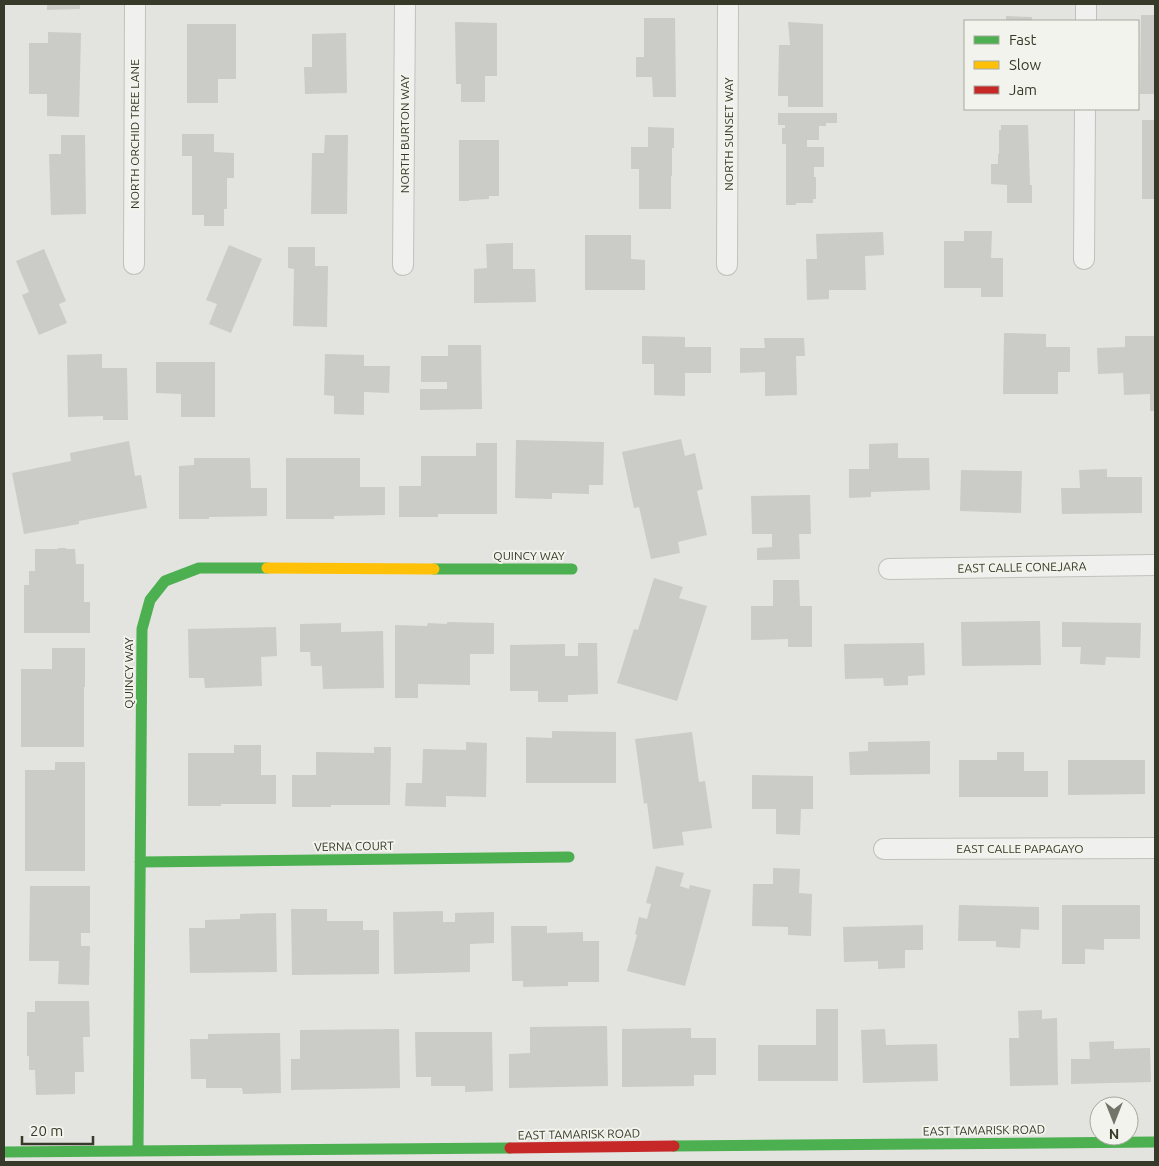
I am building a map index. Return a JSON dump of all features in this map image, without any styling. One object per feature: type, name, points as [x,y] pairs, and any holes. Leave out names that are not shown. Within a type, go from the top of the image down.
[{"type":"street","name":"NORTH ORCHID TREE LANE","points":[[134,264],[135,4]]},
{"type":"street","name":"NORTH BURTON WAY","points":[[403,265],[405,4]]},
{"type":"street","name":"NORTH SUNSET WAY","points":[[727,265],[728,4]]},
{"type":"street","points":[[1086,4],[1086,20]]},
{"type":"street","points":[[1084,259],[1085,110]]},
{"type":"street","name":"EAST CALLE CONEJARA","points":[[889,569],[1155,565]]},
{"type":"street","name":"QUINCY WAY","points":[[138,1151],[142,629],[150,600],[165,580],[199,568],[572,569]]},
{"type":"street","name":"EAST CALLE PAPAGAYO","points":[[884,849],[1155,848]]},
{"type":"street","name":"VERNA COURT","points":[[140,862],[569,857]]},
{"type":"street","name":"EAST TAMARISK ROAD","points":[[4,1152],[42,1157],[138,1151],[1155,1142]]},
{"type":"building","points":[[47,4],[80,4],[80,9],[47,10]]},
{"type":"building","points":[[1141,15],[1155,15],[1155,94],[1140,94]]},
{"type":"building","points":[[1006,16],[1032,17],[1032,20],[1006,20]]},
{"type":"building","points":[[644,18],[675,18],[676,97],[653,97],[652,77],[636,77],[636,57],[644,57]]},
{"type":"building","points":[[455,22],[497,23],[497,76],[485,76],[485,102],[461,102],[461,84],[456,84]]},
{"type":"building","points":[[788,22],[823,24],[823,107],[788,107],[788,96],[778,96],[779,45],[790,45]]},
{"type":"building","points":[[187,24],[236,24],[236,79],[218,79],[218,103],[187,103]]},
{"type":"building","points":[[48,32],[81,33],[79,117],[47,116],[47,94],[29,94],[29,43],[48,43]]},
{"type":"building","points":[[346,33],[347,93],[305,94],[304,67],[312,67],[312,34]]},
{"type":"building","points":[[778,113],[837,113],[837,123],[826,123],[826,126],[819,126],[819,140],[807,140],[807,147],[824,147],[824,167],[814,167],[816,199],[813,199],[813,203],[786,205],[786,144],[782,144],[782,128],[785,128],[785,125],[778,125]]},
{"type":"building","points":[[1142,120],[1155,120],[1155,199],[1142,199]]},
{"type":"building","points":[[1001,125],[1028,125],[1032,203],[1007,203],[1007,185],[991,184],[991,164],[998,164],[999,130],[1001,130]]},
{"type":"building","points":[[648,127],[674,128],[671,209],[639,209],[639,169],[631,169],[631,147],[648,147]]},
{"type":"building","points":[[182,134],[214,134],[214,152],[234,153],[234,178],[227,178],[227,209],[224,209],[224,226],[204,226],[204,215],[192,215],[192,156],[182,156]]},
{"type":"building","points":[[61,135],[85,135],[86,214],[51,215],[49,154],[61,154]]},
{"type":"building","points":[[325,135],[348,135],[347,214],[311,214],[312,153],[324,153]]},
{"type":"building","points":[[459,140],[499,140],[499,196],[489,196],[489,199],[459,201]]},
{"type":"building","points":[[964,231],[992,231],[991,258],[1003,258],[1003,297],[981,297],[981,288],[944,288],[944,241],[964,241]]},
{"type":"building","points":[[883,232],[884,255],[865,256],[866,290],[829,290],[829,299],[807,300],[806,259],[817,259],[816,234]]},
{"type":"building","points":[[585,235],[631,235],[631,259],[645,260],[645,290],[585,290]]},
{"type":"building","points":[[513,243],[513,269],[535,269],[536,302],[474,303],[474,269],[487,268],[486,244]]},
{"type":"building","points":[[229,245],[262,259],[231,333],[209,324],[217,304],[206,300]]},
{"type":"building","points":[[288,247],[315,247],[315,266],[328,266],[327,327],[293,326],[294,269],[288,268]]},
{"type":"building","points":[[44,249],[66,301],[59,304],[67,323],[39,335],[22,295],[29,292],[16,261]]},
{"type":"building","points":[[1004,333],[1046,334],[1046,347],[1070,347],[1070,372],[1058,372],[1058,394],[1003,394]]},
{"type":"building","points":[[642,336],[685,337],[685,347],[711,347],[711,373],[685,373],[685,396],[654,395],[654,364],[642,364]]},
{"type":"building","points":[[1125,336],[1155,336],[1155,411],[1150,411],[1150,394],[1124,395],[1123,373],[1098,374],[1097,348],[1125,347]]},
{"type":"building","points":[[764,338],[804,338],[805,356],[796,356],[797,395],[765,396],[765,372],[740,373],[740,348],[765,348]]},
{"type":"building","points":[[448,345],[481,345],[482,409],[420,410],[420,389],[447,389],[447,382],[421,382],[421,356],[448,356]]},
{"type":"building","points":[[102,354],[102,368],[127,368],[128,420],[103,420],[103,416],[68,417],[67,355]]},
{"type":"building","points":[[325,354],[364,355],[364,366],[390,366],[389,393],[364,392],[364,415],[334,414],[334,396],[324,395]]},
{"type":"building","points":[[156,362],[215,362],[215,417],[181,417],[181,394],[156,393]]},
{"type":"building","points":[[681,439],[685,456],[695,453],[703,489],[697,491],[707,535],[678,542],[680,553],[651,559],[639,507],[634,508],[622,452]]},
{"type":"building","points":[[516,440],[604,442],[603,485],[589,485],[589,494],[552,493],[552,499],[515,498]]},
{"type":"building","points":[[129,441],[135,476],[141,475],[147,508],[79,521],[79,524],[24,534],[12,473],[71,461],[70,453]]},
{"type":"building","points":[[476,443],[497,443],[497,514],[438,514],[438,517],[399,517],[399,486],[421,486],[421,456],[476,456]]},
{"type":"building","points":[[898,443],[898,458],[929,458],[930,490],[871,492],[871,497],[849,498],[849,469],[869,469],[869,444]]},
{"type":"building","points":[[194,458],[250,458],[251,488],[267,488],[267,516],[179,519],[179,466],[194,465]]},
{"type":"building","points":[[286,458],[360,458],[360,487],[385,487],[385,515],[334,516],[334,519],[286,519]]},
{"type":"building","points":[[1107,469],[1107,477],[1142,477],[1142,513],[1062,514],[1061,488],[1080,488],[1079,470]]},
{"type":"building","points":[[961,470],[1022,471],[1021,513],[960,511]]},
{"type":"building","points":[[810,495],[811,534],[799,534],[800,559],[757,560],[757,548],[772,547],[772,534],[752,534],[751,496]]},
{"type":"building","points":[[35,549],[75,549],[76,564],[84,564],[84,602],[90,602],[90,633],[24,633],[24,585],[29,585],[29,571],[35,571]]},
{"type":"building","points":[[654,578],[683,587],[679,598],[707,606],[677,701],[617,683],[634,629],[638,630]]},
{"type":"building","points":[[773,580],[799,580],[800,606],[812,606],[812,647],[788,647],[788,639],[751,640],[751,606],[773,606]]},
{"type":"building","points":[[1040,621],[1041,665],[962,666],[961,622]]},
{"type":"building","points":[[447,622],[494,623],[494,654],[470,654],[470,685],[418,684],[418,698],[395,698],[395,625],[427,626],[428,623],[447,624]]},
{"type":"building","points":[[1062,622],[1141,623],[1140,658],[1106,657],[1105,665],[1080,664],[1081,647],[1062,647]]},
{"type":"building","points":[[341,623],[341,632],[383,631],[384,688],[323,689],[322,666],[311,666],[310,652],[300,652],[300,624]]},
{"type":"building","points":[[276,627],[277,656],[261,657],[262,686],[205,688],[204,678],[189,678],[188,629]]},
{"type":"building","points":[[578,643],[597,643],[598,694],[568,695],[568,702],[538,702],[538,691],[510,691],[510,645],[565,644],[565,656],[578,656]]},
{"type":"building","points":[[924,643],[925,675],[908,676],[908,685],[884,686],[883,678],[845,679],[844,644]]},
{"type":"building","points":[[52,648],[85,648],[84,747],[21,747],[21,669],[52,669]]},
{"type":"building","points":[[552,731],[616,732],[616,783],[526,783],[526,737],[552,738]]},
{"type":"building","points":[[692,732],[699,782],[705,781],[712,828],[682,832],[684,845],[653,849],[647,803],[644,804],[635,739]]},
{"type":"building","points":[[930,741],[930,774],[850,775],[849,752],[868,751],[868,742]]},
{"type":"building","points":[[466,742],[487,743],[486,797],[446,796],[446,807],[405,806],[406,783],[422,783],[423,749],[466,750]]},
{"type":"building","points":[[234,745],[261,745],[261,775],[276,775],[276,804],[188,806],[188,753],[234,753]]},
{"type":"building","points":[[374,747],[391,747],[390,805],[292,807],[292,775],[316,775],[316,752],[374,753]]},
{"type":"building","points":[[997,752],[1024,752],[1024,771],[1048,771],[1048,797],[959,797],[959,760],[997,760]]},
{"type":"building","points":[[1068,760],[1145,760],[1145,794],[1068,795]]},
{"type":"building","points":[[55,762],[85,762],[85,871],[25,871],[25,770],[55,770]]},
{"type":"building","points":[[752,775],[813,776],[813,809],[801,809],[800,835],[776,834],[776,809],[752,809]]},
{"type":"building","points":[[656,866],[684,873],[680,886],[689,889],[690,885],[711,890],[685,986],[627,971],[637,935],[635,934],[639,917],[647,919],[651,904],[646,903]]},
{"type":"building","points":[[773,868],[800,869],[799,893],[812,894],[811,936],[788,935],[788,927],[752,926],[753,884],[773,884]]},
{"type":"building","points":[[30,886],[90,886],[90,933],[81,933],[81,946],[90,946],[89,985],[58,984],[59,961],[29,961]]},
{"type":"building","points":[[959,905],[1039,907],[1039,930],[1021,929],[1020,948],[996,947],[996,941],[958,941]]},
{"type":"building","points":[[1062,905],[1140,905],[1140,939],[1104,939],[1104,950],[1085,949],[1085,964],[1062,964]]},
{"type":"building","points":[[291,909],[327,909],[327,921],[363,921],[363,930],[379,930],[379,974],[292,975]]},
{"type":"building","points":[[443,911],[443,922],[455,922],[455,913],[494,912],[494,943],[470,944],[470,972],[394,974],[393,912]]},
{"type":"building","points":[[276,913],[277,972],[190,973],[189,928],[205,928],[205,920],[240,919],[240,914]]},
{"type":"building","points":[[923,925],[923,950],[905,950],[905,968],[878,969],[878,961],[844,962],[843,927]]},
{"type":"building","points":[[511,926],[547,926],[547,933],[583,932],[583,941],[599,941],[599,982],[568,982],[568,986],[523,987],[523,981],[512,981]]},
{"type":"building","points":[[35,1001],[89,1001],[90,1037],[83,1037],[84,1072],[75,1072],[75,1094],[36,1095],[35,1070],[29,1070],[29,1056],[27,1056],[27,1012],[35,1012]]},
{"type":"building","points":[[816,1009],[838,1009],[838,1081],[758,1081],[758,1045],[816,1045]]},
{"type":"building","points":[[1042,1010],[1042,1019],[1057,1018],[1058,1085],[1010,1086],[1009,1038],[1019,1038],[1018,1011]]},
{"type":"building","points":[[607,1026],[608,1086],[509,1088],[509,1054],[530,1053],[530,1027]]},
{"type":"building","points":[[691,1028],[691,1038],[716,1038],[716,1075],[694,1075],[694,1086],[622,1087],[622,1029]]},
{"type":"building","points":[[399,1029],[400,1088],[291,1090],[291,1059],[300,1059],[300,1030]]},
{"type":"building","points":[[885,1029],[886,1045],[937,1044],[938,1081],[863,1083],[861,1030]]},
{"type":"building","points":[[415,1032],[492,1032],[493,1091],[465,1092],[465,1086],[431,1086],[431,1077],[416,1077]]},
{"type":"building","points":[[280,1033],[281,1093],[243,1094],[242,1088],[206,1088],[206,1079],[191,1079],[190,1039],[208,1039],[208,1034]]},
{"type":"building","points":[[1114,1041],[1114,1049],[1150,1048],[1151,1082],[1071,1084],[1071,1059],[1090,1059],[1089,1042]]},
{"type":"traffic: fast","points":[[138,1151],[142,629],[150,600],[165,581],[199,568],[267,568]]},
{"type":"traffic: fast","points":[[434,569],[572,569]]},
{"type":"traffic: fast","points":[[140,862],[569,857]]},
{"type":"traffic: fast","points":[[674,1146],[1155,1142]]},
{"type":"traffic: fast","points":[[4,1152],[510,1148]]},
{"type":"traffic: slow","points":[[267,568],[434,569]]},
{"type":"traffic: jam","points":[[510,1148],[674,1146]]}]
